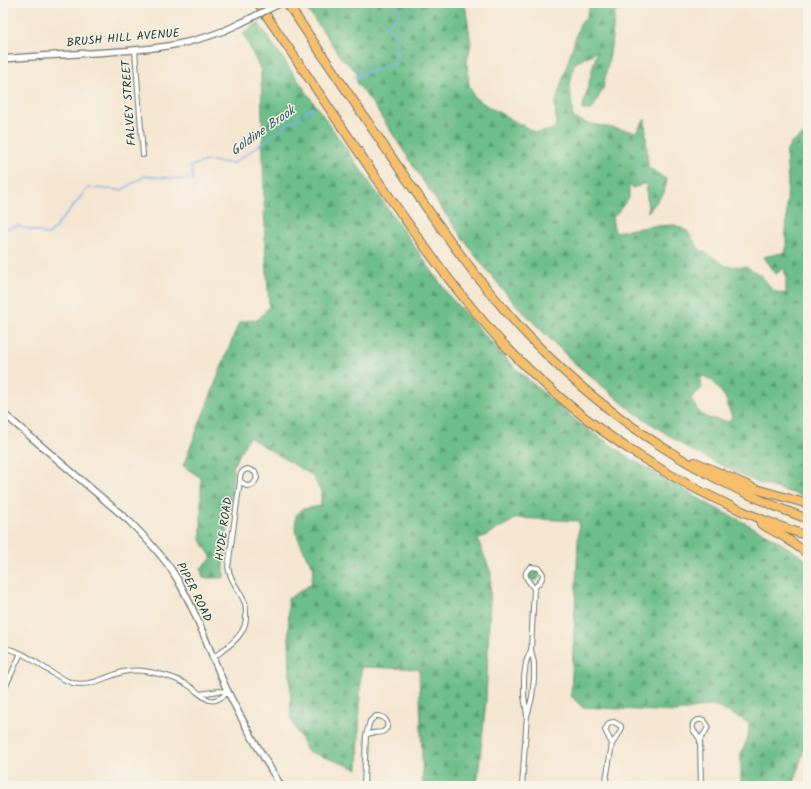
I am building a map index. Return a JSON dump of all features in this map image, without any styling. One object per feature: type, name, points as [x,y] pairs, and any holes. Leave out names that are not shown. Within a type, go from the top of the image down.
[{"type":"highway","points":[[258,3],[426,249],[494,333],[538,378],[598,427],[661,470],[770,529],[808,554]]},
{"type":"highway","points":[[287,3],[440,227],[497,302],[535,344],[576,383],[621,419],[667,450],[733,487],[808,518]]},
{"type":"highway","points":[[667,450],[756,489],[808,504]]},
{"type":"highway","points":[[711,497],[765,521],[808,536]]},
{"type":"street","name":"BRUSH HILL AVENUE","points":[[3,53],[5,59],[135,50],[175,45],[217,34],[281,3]]},
{"type":"street","name":"FALVEY STREET","points":[[135,50],[143,154]]},
{"type":"street","name":"PIPER ROAD","points":[[3,413],[129,521],[151,543],[167,563],[178,582],[228,692],[281,786]]},
{"type":"street","name":"HYDE ROAD","points":[[213,658],[237,639],[244,630],[247,620],[244,601],[231,580],[228,567],[241,473],[245,469],[251,469],[257,475],[256,481],[250,486],[244,485],[240,481]]},
{"type":"street","points":[[522,786],[527,715],[532,697],[534,679],[534,663],[531,650],[534,590],[542,579],[543,574],[539,568],[534,567],[529,568],[525,575],[534,590]]},
{"type":"street","points":[[3,648],[21,653],[61,678],[72,683],[89,683],[122,672],[144,671],[161,674],[179,680],[205,699],[220,699],[228,692]]},
{"type":"street","points":[[527,715],[524,678],[527,656],[531,650]]},
{"type":"street","points":[[3,691],[21,653]]},
{"type":"street","points":[[524,678],[534,679]]},
{"type":"street","points":[[200,694],[220,691],[228,692]]},
{"type":"street","points":[[364,786],[366,735],[369,724],[374,717],[378,715],[385,718],[387,726],[384,730],[372,732],[366,735]]},
{"type":"street","points":[[700,740],[707,731],[708,726],[702,719],[697,720],[693,726],[694,731],[699,736],[700,740],[701,786]]},
{"type":"street","points":[[605,786],[612,744],[621,731],[621,726],[614,722],[609,723],[606,730],[612,744]]},
{"type":"green space","points":[[306,3],[465,3],[471,44],[467,61],[469,85],[474,97],[536,133],[551,130],[555,127],[555,104],[580,23],[585,20],[591,3],[642,3],[642,5],[615,12],[610,54],[603,88],[592,110],[582,110],[597,51],[574,64],[570,85],[573,118],[586,123],[636,132],[645,119],[648,167],[667,180],[664,193],[648,212],[646,183],[633,188],[629,185],[629,198],[612,219],[615,232],[653,226],[675,225],[687,231],[699,249],[726,266],[746,267],[762,276],[773,291],[786,294],[786,277],[784,268],[776,274],[764,257],[786,252],[788,180],[786,153],[791,143],[808,132],[808,497],[758,483],[689,449],[631,410],[572,361],[513,302],[474,254],[437,202],[375,107],[357,83],[357,72],[341,58],[305,7]],"holes":[[[703,376],[712,380],[726,399],[732,416],[729,422],[705,417],[694,405],[691,398],[702,388],[700,380]]]},
{"type":"green space","points":[[258,23],[450,297],[515,368],[576,421],[631,459],[710,505],[770,536],[808,561],[808,736],[793,786],[786,786],[768,780],[758,786],[741,786],[741,754],[748,737],[749,723],[714,705],[675,712],[582,707],[571,696],[579,521],[517,518],[478,540],[491,573],[486,701],[477,786],[423,786],[419,669],[361,667],[358,769],[307,751],[291,719],[288,599],[311,584],[314,567],[307,558],[295,531],[296,515],[303,509],[321,506],[321,492],[313,476],[249,437],[234,464],[224,578],[203,578],[201,568],[212,558],[201,540],[201,478],[183,466],[239,322],[259,319],[269,307],[265,242],[261,71],[243,33]]},
{"type":"green space","points":[[534,569],[538,571],[540,575],[538,579],[534,581],[530,579],[528,575],[530,571]]},
{"type":"waterway","name":"Goldine Brook","points":[[354,77],[394,64],[398,39],[386,26],[399,15],[397,3]]},
{"type":"waterway","name":"Goldine Brook","points":[[3,229],[18,226],[49,235],[88,188],[122,190],[145,176],[193,180],[191,166],[206,161],[234,163],[313,107]]}]
